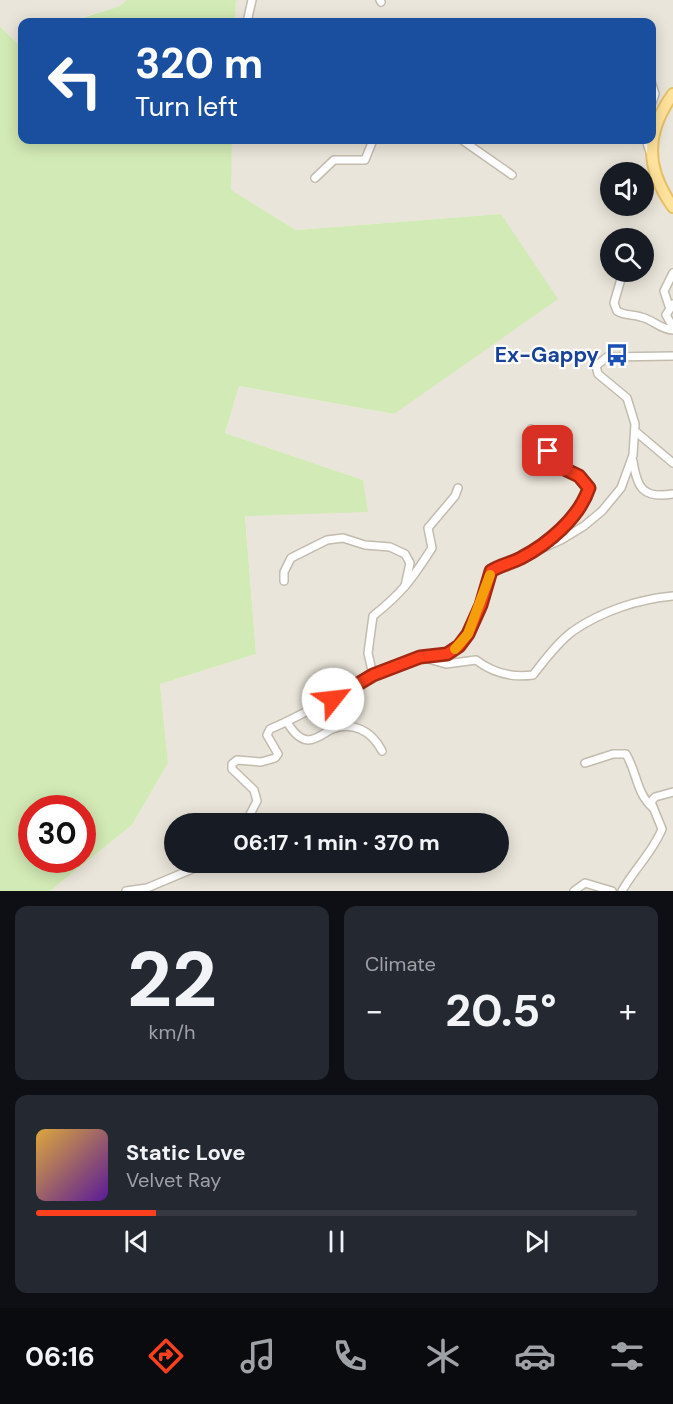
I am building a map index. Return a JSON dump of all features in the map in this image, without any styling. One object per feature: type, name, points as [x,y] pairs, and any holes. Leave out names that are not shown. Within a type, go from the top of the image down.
[{"type":"main road","points":[[656,126],[663,108],[673,94]]},
{"type":"main road","points":[[652,144],[650,152],[658,183],[673,207]]},
{"type":"street","points":[[248,18],[252,0]]},
{"type":"street","points":[[315,178],[334,160],[366,160],[372,144]]},
{"type":"street","points":[[468,144],[512,175]]},
{"type":"street","points":[[647,144],[650,152]]},
{"type":"street","points":[[673,273],[664,291],[671,305],[666,315],[673,329]]},
{"type":"street","points":[[620,282],[614,303],[617,311],[624,315],[640,316],[658,328],[673,329]]},
{"type":"street","points":[[251,813],[257,801],[254,790],[232,769],[232,764],[237,759],[261,762],[275,758],[278,753],[267,735],[270,729],[352,689],[373,675],[420,657],[447,654],[459,646],[468,634],[481,605],[491,571],[561,540],[602,511],[621,488],[632,458],[635,431],[627,398],[598,374],[596,366],[607,357],[673,356]]},
{"type":"street","points":[[531,429],[542,437],[554,464],[579,476],[589,488],[583,503],[540,548]]},
{"type":"street","points":[[635,431],[673,463]]},
{"type":"street","points":[[632,458],[636,480],[643,490],[651,495],[673,494]]},
{"type":"street","points":[[373,675],[368,653],[373,616],[403,591],[432,548],[428,528],[456,496],[458,488]]},
{"type":"street","points":[[284,581],[284,572],[291,558],[327,540],[343,538],[365,546],[390,547],[405,554],[410,562],[403,591]]},
{"type":"street","points":[[420,657],[446,664],[476,660],[491,672],[533,675],[550,652],[573,631],[604,615],[646,598],[673,596]]},
{"type":"street","points":[[287,722],[298,735],[306,740],[312,740],[338,727],[364,730],[377,740],[382,751]]},
{"type":"street","points":[[585,763],[613,754],[626,754],[632,763],[643,800],[653,808]]},
{"type":"street","points":[[622,891],[632,873],[657,842],[662,829],[651,802],[655,797],[673,792]]},
{"type":"street","points":[[126,891],[147,888],[183,873]]},
{"type":"street","points":[[574,891],[585,883],[612,891]]},
{"type":"shaded area","points":[[0,0],[127,0],[120,6],[80,18],[18,18],[18,44],[0,26]]},
{"type":"shaded area","points":[[236,0],[673,0],[673,891],[50,891],[72,873],[96,873],[96,854],[132,825],[168,763],[160,684],[256,654],[245,515],[363,480],[225,433],[239,386],[394,414],[501,214],[296,230],[230,190],[232,144],[656,144],[656,18],[235,18]]},
{"type":"green space","points":[[127,0],[236,0],[235,18],[82,18],[120,6]]},
{"type":"green space","points":[[0,26],[18,44],[18,144],[232,144],[231,190],[296,230],[501,214],[558,299],[394,414],[239,386],[225,433],[363,480],[368,512],[245,516],[256,654],[160,684],[168,763],[132,825],[96,854],[96,795],[18,795],[18,873],[72,873],[50,891],[0,891]]},
{"type":"slow traffic","points":[[455,649],[468,634],[481,605],[490,575]]},
{"type":"place","name":"Ex-Gappy","points":[[617,355]]},
{"type":"route","points":[[333,699],[373,675],[420,657],[447,654],[459,646],[468,634],[481,605],[491,571],[540,548],[566,523],[583,503],[589,488],[579,476],[554,464],[548,451]]}]
